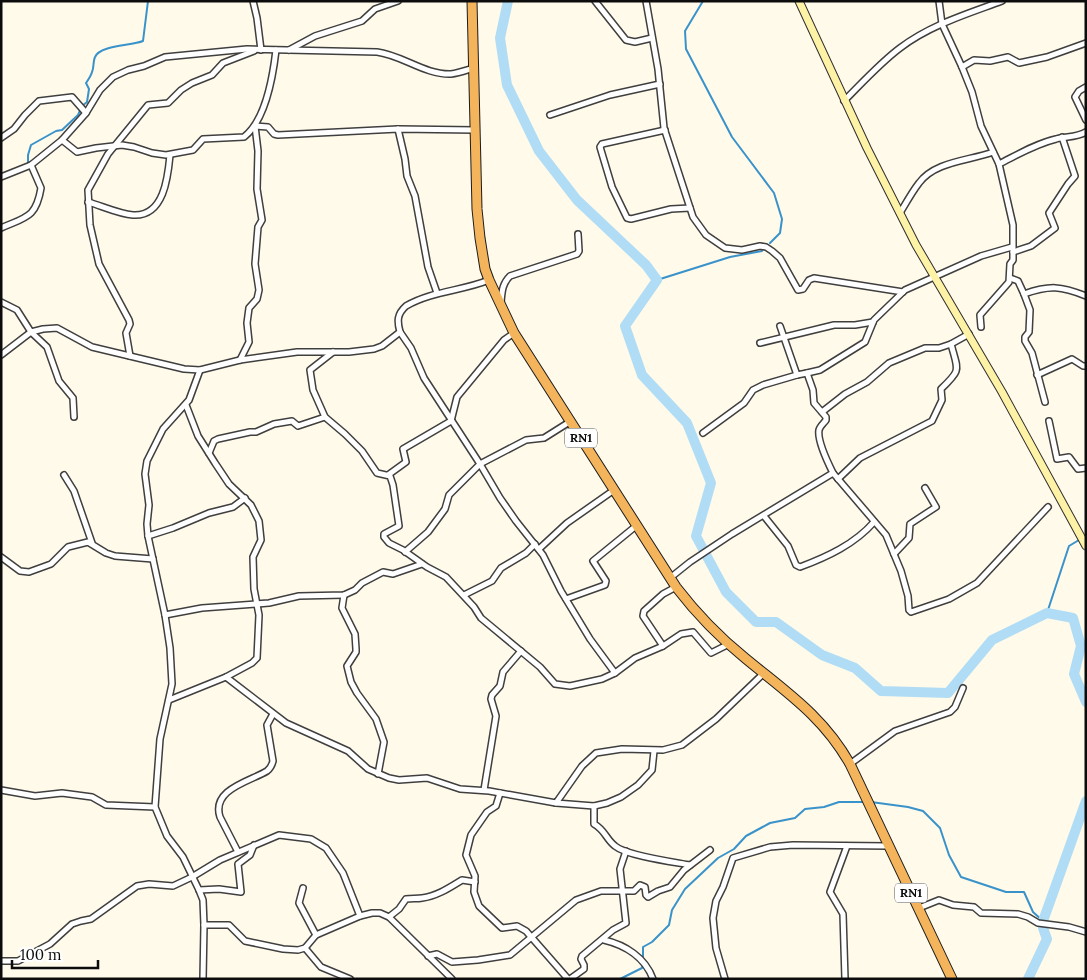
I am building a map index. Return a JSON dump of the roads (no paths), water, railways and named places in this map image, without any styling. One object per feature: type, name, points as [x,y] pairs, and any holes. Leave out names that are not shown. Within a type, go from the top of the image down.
[{"type":"highway","name":"RN1","points":[[472,1],[477,220],[485,269],[500,305],[514,333],[636,526],[676,587],[696,613],[729,644],[794,697],[828,730],[850,764],[952,979]]},
{"type":"main road","points":[[799,1],[844,101],[916,245],[969,334],[1085,545]]},
{"type":"street","points":[[253,1],[257,18],[259,50]]},
{"type":"street","points":[[288,50],[315,36],[362,21],[375,9],[398,1]]},
{"type":"street","points":[[595,1],[626,40],[636,42],[652,38]]},
{"type":"street","points":[[646,1],[660,84],[665,130],[690,208],[697,223],[706,235],[725,248],[742,250],[760,246],[766,247],[780,258],[798,290],[803,289],[808,280],[814,278],[903,292]]},
{"type":"street","points":[[938,1],[942,24],[962,67],[972,92],[981,126],[998,164],[1012,217],[1013,260],[1010,264],[1010,278],[1008,284],[980,315],[981,328]]},
{"type":"street","points":[[844,101],[886,58],[916,36],[1002,1]]},
{"type":"street","points":[[962,67],[974,60],[990,61],[1008,57],[1020,63],[1047,57],[1086,43]]},
{"type":"street","points":[[130,356],[126,333],[130,324],[129,320],[99,264],[90,225],[88,188],[105,158],[148,106],[168,103],[181,90],[192,83],[212,75],[224,63],[259,50]]},
{"type":"street","points":[[1,177],[31,165],[62,140],[86,114],[95,96],[113,77],[170,56],[259,50],[382,53],[422,68],[446,74],[475,68]]},
{"type":"street","points":[[240,360],[249,342],[247,323],[250,308],[257,299],[259,290],[255,264],[258,227],[262,220],[257,189],[258,152],[255,126],[271,80],[276,50]]},
{"type":"street","points":[[550,116],[610,95],[660,84]]},
{"type":"street","points":[[1086,87],[1079,91],[1075,97],[1086,120]]},
{"type":"street","points":[[1,138],[10,134],[39,100],[72,97],[86,114]]},
{"type":"street","points":[[62,140],[76,152],[116,146],[134,147],[170,156],[176,152],[194,150],[203,139],[244,136],[255,126],[268,127],[274,134],[278,135],[398,129],[475,130]]},
{"type":"street","points":[[398,129],[408,176],[415,196],[428,266],[437,292]]},
{"type":"street","points":[[665,130],[602,144],[600,147],[610,179],[627,218],[631,219],[671,209],[690,208]]},
{"type":"street","points":[[998,164],[1035,146],[1062,137],[1075,137],[1086,132]]},
{"type":"street","points":[[703,433],[744,403],[754,390],[763,385],[820,370],[865,342],[873,322],[903,292],[980,256],[1031,246],[1055,228],[1049,213],[1075,176],[1062,137]]},
{"type":"street","points":[[900,213],[918,183],[929,174],[946,165],[977,158],[993,152]]},
{"type":"street","points":[[88,202],[131,215],[149,210],[162,196],[166,187],[170,156]]},
{"type":"street","points":[[1,228],[34,212],[41,188],[31,165]]},
{"type":"street","points":[[500,305],[505,281],[510,276],[575,256],[579,251],[578,234]]},
{"type":"street","points":[[1010,278],[1018,281],[1030,310],[1029,332],[1025,337],[1025,341],[1032,353],[1045,402]]},
{"type":"street","points":[[489,280],[477,285],[437,292],[414,301],[402,309],[398,318],[400,332],[409,345],[424,378],[451,421],[500,498],[548,563],[566,600],[590,639],[615,673]]},
{"type":"street","points":[[1024,294],[1043,288],[1064,288],[1086,296]]},
{"type":"street","points":[[2,301],[20,314],[31,332],[47,347],[60,381],[72,394],[74,416]]},
{"type":"street","points":[[760,343],[834,326],[873,322]]},
{"type":"street","points":[[780,326],[797,376]]},
{"type":"street","points":[[1,355],[31,332],[57,328],[92,347],[174,368],[200,370],[240,360],[313,350],[333,352],[378,348],[400,332]]},
{"type":"street","points":[[333,352],[310,372],[315,393],[325,417],[365,455],[377,473],[388,474],[406,462],[403,449],[451,421],[457,397],[504,340],[514,333]]},
{"type":"street","points":[[822,412],[845,394],[866,382],[889,363],[925,348],[939,348],[951,344],[969,334]]},
{"type":"street","points":[[838,479],[860,458],[932,421],[942,400],[941,389],[952,379],[957,371],[951,344]]},
{"type":"street","points":[[1037,375],[1072,359],[1086,366]]},
{"type":"street","points":[[200,370],[192,395],[186,405],[163,429],[147,461],[145,474],[149,505],[148,536],[165,615],[172,666],[172,684],[159,745],[155,807],[167,836],[182,857],[199,890],[204,911],[203,979]]},
{"type":"street","points":[[807,374],[813,390],[814,402],[826,418],[820,428],[820,440],[833,473],[886,534],[908,596],[908,610],[911,612],[950,598],[977,583],[1048,506]]},
{"type":"street","points":[[169,700],[226,677],[252,663],[257,658],[259,615],[254,589],[253,558],[259,546],[261,531],[256,512],[230,484],[209,453],[198,436],[186,405]]},
{"type":"street","points":[[209,453],[214,441],[218,438],[256,432],[277,423],[292,421],[298,426],[325,417]]},
{"type":"street","points":[[405,552],[428,532],[445,509],[449,495],[480,464],[526,440],[544,438],[571,421]]},
{"type":"street","points":[[1049,421],[1057,459],[1069,457],[1078,469],[1086,468]]},
{"type":"street","points":[[670,578],[698,556],[833,473]]},
{"type":"street","points":[[64,474],[74,491],[92,544]]},
{"type":"street","points":[[388,474],[393,485],[399,526],[384,534],[389,544],[446,577],[474,606],[481,618],[540,667],[556,685],[574,685],[602,679],[615,673],[635,658],[663,646],[681,634],[691,632],[711,652],[729,644]]},
{"type":"street","points":[[894,554],[909,538],[910,524],[936,506],[925,488]]},
{"type":"street","points":[[538,549],[567,523],[614,490]]},
{"type":"street","points":[[148,536],[233,506],[245,498]]},
{"type":"street","points":[[764,516],[788,546],[797,567],[835,552],[862,534],[874,522]]},
{"type":"street","points":[[566,600],[605,585],[606,581],[593,561],[636,526]]},
{"type":"street","points":[[1,557],[20,571],[29,572],[50,564],[68,547],[83,543],[92,544],[106,553],[115,556],[153,559]]},
{"type":"street","points":[[464,595],[492,581],[501,568],[526,553],[534,544]]},
{"type":"street","points":[[165,615],[202,608],[269,603],[299,596],[344,595],[383,572],[394,574],[422,564]]},
{"type":"street","points":[[663,646],[643,614],[645,609],[658,598],[676,587]]},
{"type":"street","points":[[344,595],[342,608],[355,634],[356,652],[347,666],[351,682],[376,719],[384,742],[378,774]]},
{"type":"street","points":[[484,790],[496,716],[491,698],[500,686],[503,672],[521,651]]},
{"type":"street","points":[[556,803],[582,766],[596,754],[622,749],[654,751],[674,748],[690,740],[716,719],[764,673]]},
{"type":"street","points":[[226,677],[291,726],[348,752],[368,769],[399,780],[427,778],[460,789],[484,790],[556,803],[594,806],[621,797],[638,786],[653,767],[654,751]]},
{"type":"street","points":[[850,764],[895,731],[950,712],[956,707],[963,688]]},
{"type":"street","points":[[238,852],[218,813],[220,803],[237,784],[268,771],[272,766],[274,761],[267,725],[273,714]]},
{"type":"street","points":[[1,790],[35,796],[62,792],[92,797],[106,805],[155,807]]},
{"type":"street","points":[[500,793],[496,806],[487,812],[471,835],[466,850],[466,855],[476,876],[474,892],[480,908],[502,928],[518,926],[526,931],[569,979],[584,969],[582,956],[604,940],[613,930],[626,923],[620,869],[626,851]]},
{"type":"street","points":[[594,806],[594,824],[601,828],[614,846],[656,859],[690,865]]},
{"type":"street","points":[[1,961],[18,961],[50,944],[72,924],[81,920],[91,919],[137,886],[148,884],[171,886],[220,860],[272,837],[283,835],[311,839],[324,846],[343,874],[360,916]]},
{"type":"street","points":[[199,890],[218,889],[241,892],[238,864],[250,855],[254,845]]},
{"type":"street","points":[[725,979],[718,958],[713,918],[716,901],[733,858],[770,847],[793,845],[888,846]]},
{"type":"street","points":[[845,979],[843,914],[830,892],[847,846]]},
{"type":"street","points":[[428,956],[437,954],[452,962],[509,956],[576,900],[601,891],[634,891],[640,885],[645,887],[648,897],[670,887],[684,870],[710,850]]},
{"type":"street","points":[[389,916],[399,909],[406,899],[422,898],[441,893],[452,888],[462,880],[476,882]]},
{"type":"street","points":[[303,888],[299,903],[316,935]]},
{"type":"street","points":[[919,908],[939,900],[953,905],[974,907],[981,913],[1018,914],[1038,923],[1069,927],[1086,932]]},
{"type":"street","points":[[204,925],[229,925],[245,941],[283,950],[298,950],[305,948],[316,935],[360,916],[372,912],[380,912],[389,916],[452,979]]},
{"type":"street","points":[[604,940],[622,945],[640,959],[646,964],[653,979]]},
{"type":"street","points":[[305,948],[321,967],[350,979]]},
{"type":"waterway","points":[[28,166],[28,155],[31,145],[56,131],[62,130],[78,115],[82,106],[87,102],[89,89],[86,83],[92,73],[94,59],[98,53],[109,48],[143,41],[148,1]]},
{"type":"waterway","points":[[508,1],[500,38],[507,85],[539,151],[577,200],[646,265],[657,280],[625,326],[642,375],[687,423],[711,483],[696,536],[726,592],[756,622],[776,622],[822,655],[855,668],[881,691],[948,693],[992,640],[1047,613],[1073,618],[1081,646],[1074,674],[1086,702]]},
{"type":"waterway","points":[[703,1],[685,31],[686,49],[732,137],[774,193],[782,219],[780,233],[770,243]]},
{"type":"waterway","points":[[657,280],[730,257],[762,251]]},
{"type":"waterway","points":[[1047,613],[1069,546],[1079,540]]},
{"type":"waterway","points":[[1028,979],[1047,939],[1043,928],[1043,921],[1086,801]]},
{"type":"waterway","points":[[643,958],[643,947],[652,942],[669,925],[672,910],[685,889],[718,858],[734,849],[746,836],[770,823],[795,818],[805,809],[824,807],[839,802],[864,802]]},
{"type":"waterway","points":[[871,802],[923,811],[940,828],[949,855],[961,877],[1006,892],[1024,892],[1033,912],[1043,921]]},
{"type":"waterway","points":[[620,979],[642,968],[643,963]]}]
